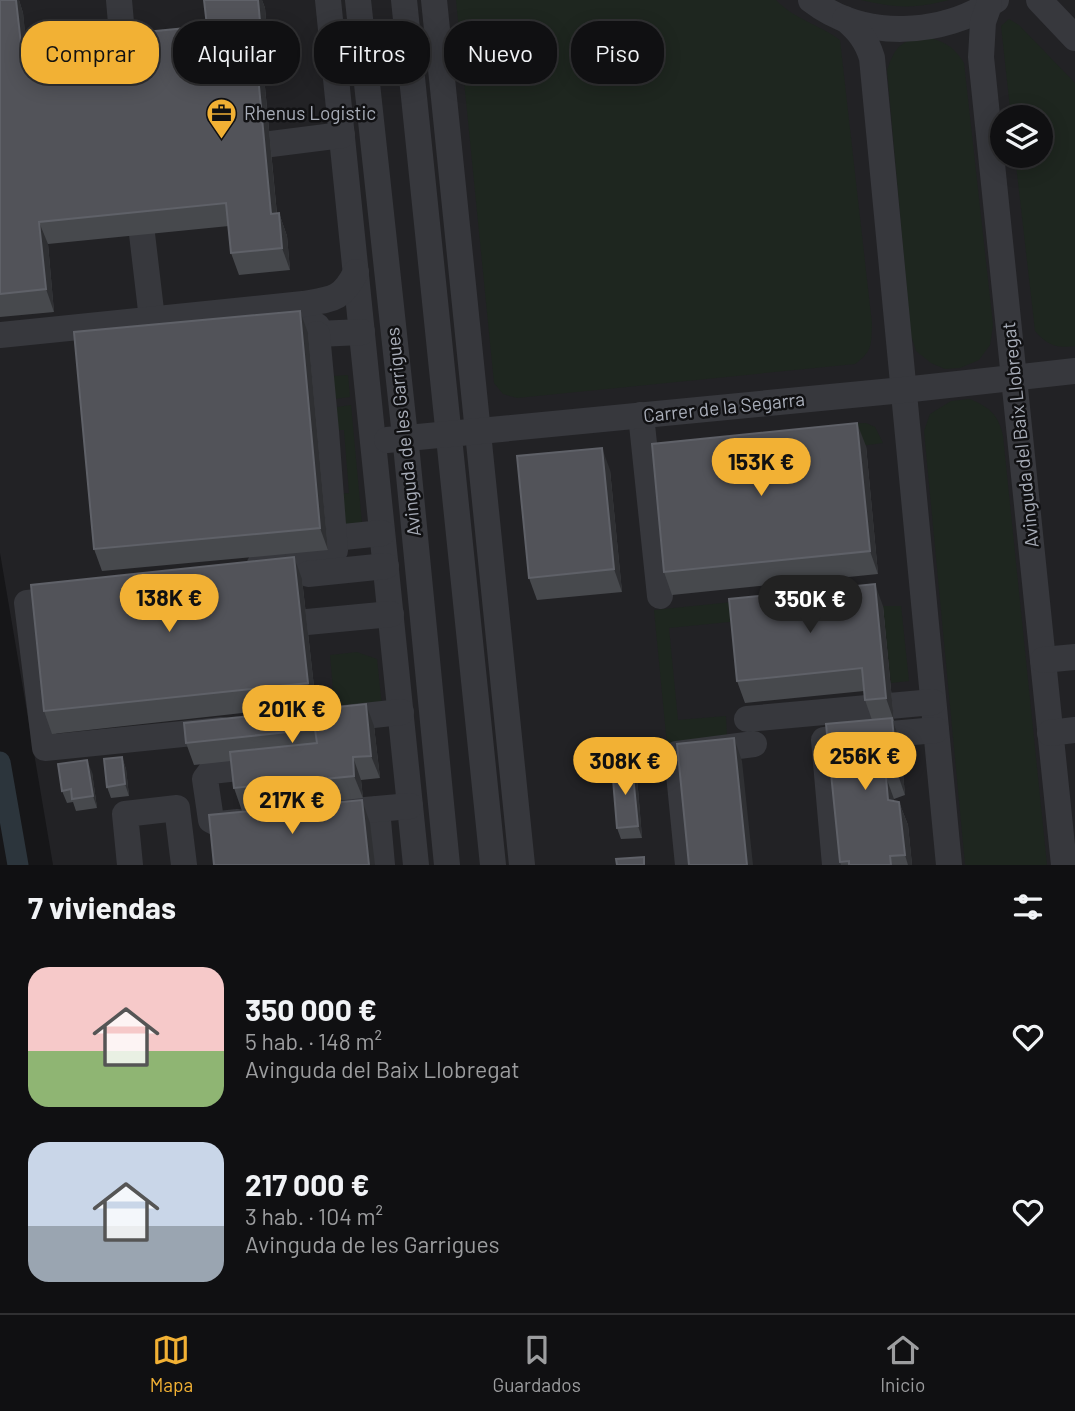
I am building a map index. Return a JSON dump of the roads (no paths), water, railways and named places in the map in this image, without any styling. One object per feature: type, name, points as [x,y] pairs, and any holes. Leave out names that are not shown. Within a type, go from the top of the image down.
[{"type":"street","points":[[119,0],[121,21]]},
{"type":"street","name":"Avinguda de les Garrigues","points":[[328,0],[416,865]]},
{"type":"street","name":"Avinguda de les Garrigues","points":[[358,0],[447,865]]},
{"type":"street","points":[[404,0],[492,865]]},
{"type":"street","points":[[434,0],[522,865]]},
{"type":"street","points":[[811,0],[858,29],[872,58],[949,865]]},
{"type":"street","points":[[1039,0],[1075,38]]},
{"type":"street","points":[[845,19],[891,29],[929,27],[961,19],[993,3]]},
{"type":"street","name":"Avinguda del Baix Llobregat","points":[[993,3],[983,22],[981,57],[1043,660],[1063,732],[1064,865]]},
{"type":"street","points":[[271,144],[342,135]]},
{"type":"street","points":[[142,234],[152,319]]},
{"type":"street","points":[[0,335],[332,299],[349,287],[356,272]]},
{"type":"street","points":[[82,343],[309,320],[317,326],[335,551],[330,557],[242,573],[386,566]]},
{"type":"street","points":[[317,334],[362,332]]},
{"type":"street","points":[[320,371],[365,366]]},
{"type":"street","name":"Carrer de la Segarra","points":[[373,442],[903,390],[1075,370]]},
{"type":"street","points":[[641,415],[660,596]]},
{"type":"street","points":[[334,538],[383,533]]},
{"type":"street","points":[[94,596],[27,603],[46,748],[250,727]]},
{"type":"street","points":[[307,622],[391,614]]},
{"type":"street","points":[[1043,660],[1075,657]]},
{"type":"street","points":[[688,865],[677,754],[750,732],[933,702]]},
{"type":"street","points":[[318,721],[401,712]]},
{"type":"street","points":[[835,865],[824,740],[936,730]]},
{"type":"street","points":[[258,820],[215,833],[205,779],[211,771],[292,762]]},
{"type":"street","points":[[311,815],[410,806]]},
{"type":"street","points":[[130,865],[125,814],[177,808],[184,865]]},
{"type":"street","points":[[377,809],[382,865]]},
{"type":"waterway","points":[[0,762],[18,865]]},
{"type":"place","name":"Rhenus Logistic","points":[[221,140]]}]
